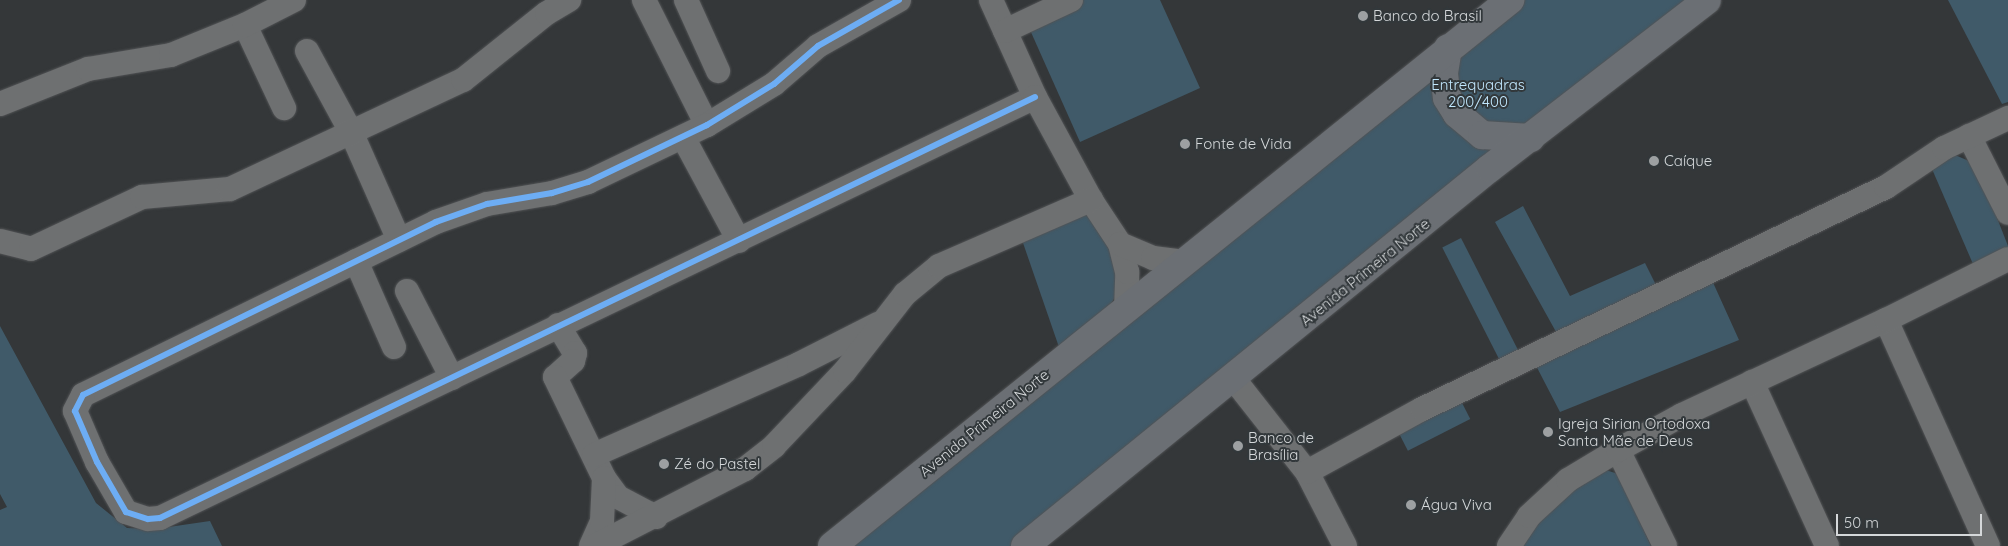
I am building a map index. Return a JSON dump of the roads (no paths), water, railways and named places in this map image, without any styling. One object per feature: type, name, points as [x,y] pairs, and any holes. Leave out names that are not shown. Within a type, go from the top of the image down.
[{"type":"main road","name":"Avenida Primeira Norte","points":[[832,546],[1187,262],[1448,48],[1510,0]]},
{"type":"main road","name":"Avenida Primeira Norte","points":[[1025,546],[1622,63],[1707,0]]},
{"type":"main road","points":[[1448,48],[1445,82],[1447,98],[1457,114],[1482,135],[1531,138]]},
{"type":"street","points":[[0,241],[31,249],[142,197],[230,189],[352,134],[463,80],[547,13],[569,0]]},
{"type":"street","points":[[644,0],[707,125]]},
{"type":"street","points":[[686,0],[718,70]]},
{"type":"street","points":[[899,0],[818,46],[766,90],[707,125],[588,182],[552,193],[464,210],[356,260],[83,394],[75,411],[97,462],[126,512],[148,520],[160,518],[1035,97]]},
{"type":"street","points":[[991,0],[1035,97],[1091,200],[1120,244],[1127,272],[1126,310]]},
{"type":"street","points":[[1005,31],[1071,0]]},
{"type":"street","points":[[0,104],[88,69],[171,55],[245,25],[280,3]]},
{"type":"street","points":[[245,25],[284,108]]},
{"type":"street","points":[[307,51],[352,134],[399,240]]},
{"type":"street","points":[[1307,472],[1422,409],[1886,187],[1944,148],[2008,118]]},
{"type":"street","points":[[684,136],[739,241]]},
{"type":"street","points":[[1969,136],[2008,213]]},
{"type":"street","points":[[593,546],[656,517],[745,469],[774,446],[824,395],[905,294],[939,266],[1091,200]]},
{"type":"street","points":[[1120,244],[1153,258],[1187,262]]},
{"type":"street","points":[[1509,546],[1529,516],[1568,480],[1618,450],[1752,382],[1886,320],[2008,259]]},
{"type":"street","points":[[356,260],[394,347]]},
{"type":"street","points":[[408,291],[452,378]]},
{"type":"street","points":[[594,455],[799,364],[886,320]]},
{"type":"street","points":[[1886,320],[1988,546]]},
{"type":"street","points":[[558,325],[575,353],[573,360],[555,377],[604,478],[618,497],[656,517]]},
{"type":"street","points":[[799,364],[808,372],[824,395]]},
{"type":"street","points":[[1233,378],[1307,472],[1345,546]]},
{"type":"street","points":[[1752,382],[1827,546]]},
{"type":"street","points":[[1618,450],[1665,546]]},
{"type":"street","points":[[593,546],[602,521],[604,478]]},
{"type":"place","name":"Banco do Brasil","points":[[1363,16]]},
{"type":"place","name":"Fonte de Vida","points":[[1185,144]]},
{"type":"place","name":"Caíque","points":[[1654,161]]},
{"type":"place","name":"Igreja Sirian Ortodoxa Santa Mãe de Deus","points":[[1548,432]]},
{"type":"place","name":"Banco de Brasília","points":[[1238,446]]},
{"type":"place","name":"Zé do Pastel","points":[[664,464]]},
{"type":"place","name":"Água Viva","points":[[1411,505]]},
{"type":"park label","name":"Entrequadras 200/400","points":[[1478,92]]}]
